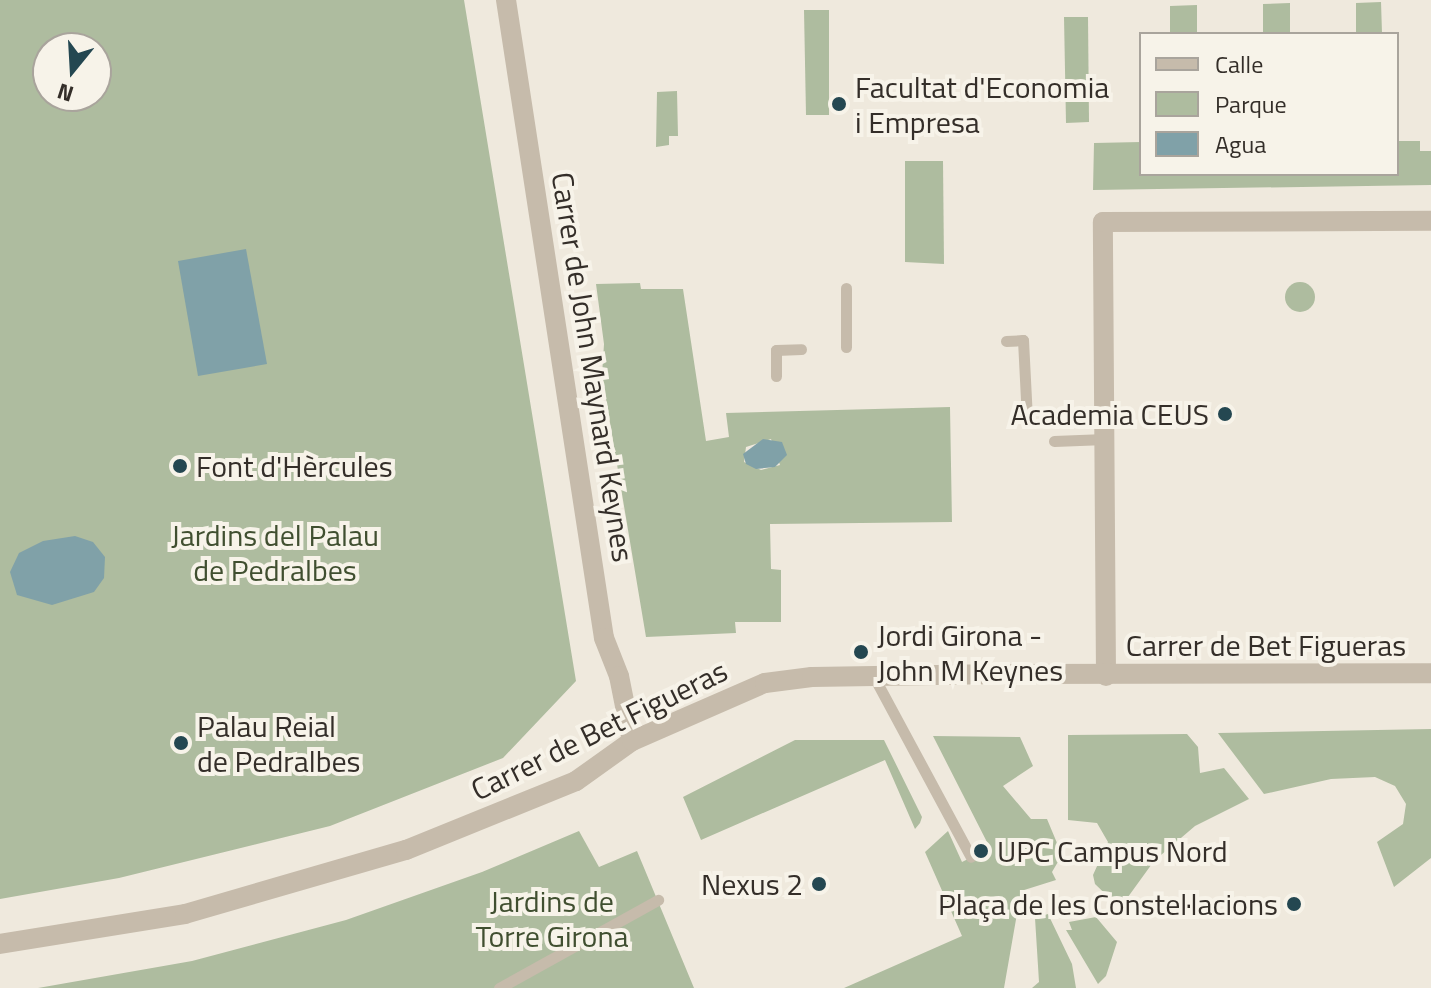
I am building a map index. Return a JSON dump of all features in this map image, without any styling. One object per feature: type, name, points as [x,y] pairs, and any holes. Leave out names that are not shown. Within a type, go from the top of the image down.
[{"type":"street","name":"Carrer de John Maynard Keynes","points":[[506,0],[604,638],[619,676],[632,741]]},
{"type":"street","points":[[1106,676],[1103,222],[1431,221]]},
{"type":"street","name":"Carrer de Bet Figueras","points":[[0,944],[185,914],[323,877],[477,823],[576,781],[632,741],[765,683],[874,677],[1431,673]]},
{"type":"lane","points":[[846,288],[846,347]]},
{"type":"lane","points":[[1006,341],[1023,340],[1027,418]]},
{"type":"lane","points":[[776,376],[776,350],[801,349]]},
{"type":"lane","points":[[1054,441],[1105,439]]},
{"type":"lane","points":[[874,677],[971,857]]},
{"type":"lane","points":[[499,988],[658,900]]},
{"type":"green space","name":"Jardins del Palau de Pedralbes","points":[[0,0],[464,0],[576,681],[503,758],[330,826],[119,878],[0,899]]},
{"type":"green space","points":[[1381,2],[1382,32],[1356,32],[1356,3]]},
{"type":"green space","points":[[1290,3],[1290,32],[1263,32],[1263,4]]},
{"type":"green space","points":[[1197,5],[1197,32],[1170,32],[1170,6]]},
{"type":"green space","points":[[804,10],[829,10],[829,115],[806,115]]},
{"type":"green space","points":[[1064,17],[1088,17],[1089,122],[1066,123]]},
{"type":"green space","points":[[677,91],[678,136],[669,136],[669,145],[656,147],[657,92]]},
{"type":"green space","points":[[1399,141],[1420,141],[1420,151],[1431,151],[1431,185],[1093,190],[1094,143],[1139,142],[1139,176],[1399,176]]},
{"type":"green space","points":[[905,161],[943,161],[944,264],[905,262]]},
{"type":"green space","points":[[1300,282],[1306,283],[1314,291],[1314,303],[1306,311],[1300,312],[1294,311],[1286,303],[1285,297],[1286,291],[1294,283]]},
{"type":"green space","points":[[640,283],[641,289],[683,289],[706,441],[729,437],[726,413],[950,407],[952,522],[770,524],[771,569],[781,570],[781,622],[735,622],[736,633],[646,637],[602,375],[604,344],[596,284]],"holes":[[[771,439],[780,465],[761,470],[744,462],[746,447]]]},
{"type":"green space","points":[[1431,729],[1431,858],[1394,887],[1377,842],[1403,824],[1406,804],[1395,786],[1375,777],[1331,779],[1264,794],[1218,733]]},
{"type":"green space","points":[[1187,734],[1198,747],[1200,773],[1224,768],[1249,799],[1195,826],[1154,861],[1120,908],[1095,884],[1093,875],[1108,842],[1097,823],[1068,820],[1068,735]]},
{"type":"green space","points":[[933,736],[1020,737],[1033,766],[1003,786],[1031,819],[1047,819],[1062,855],[1052,872],[1056,880],[1021,891],[1004,988],[844,988],[962,936],[925,852],[948,831],[962,862],[990,848]]},
{"type":"green space","points":[[795,740],[884,740],[922,817],[920,823],[915,829],[885,760],[701,840],[683,797]]},
{"type":"green space","name":"Jardins de Torre Girona","points":[[579,831],[599,867],[637,851],[694,988],[38,988],[192,961],[346,920],[482,872]]},
{"type":"green space","points":[[1048,914],[1072,964],[1076,988],[1032,988],[1039,982],[1035,918]]},
{"type":"green space","points":[[1096,917],[1117,942],[1106,976],[1098,984],[1066,930],[1072,930],[1069,922]]},
{"type":"water","points":[[246,249],[267,364],[198,376],[178,261]]},
{"type":"water","points":[[763,439],[782,442],[787,455],[775,467],[756,469],[746,464],[743,454]]},
{"type":"water","points":[[75,536],[93,542],[105,557],[104,578],[94,592],[52,605],[17,595],[10,572],[19,553],[43,541]]},
{"type":"place","name":"Facultat d'Economia i Empresa","points":[[839,104]]},
{"type":"place","name":"Academia CEUS","points":[[1225,414]]},
{"type":"place","name":"Font d'Hèrcules","points":[[180,466]]},
{"type":"place","name":"Jordi Girona - John M Keynes","points":[[861,652]]},
{"type":"place","name":"Palau Reial de Pedralbes","points":[[181,743]]},
{"type":"place","name":"UPC Campus Nord","points":[[981,851]]},
{"type":"place","name":"Nexus 2","points":[[819,884]]},
{"type":"place","name":"Plaça de les Constel·lacions","points":[[1294,904]]}]
